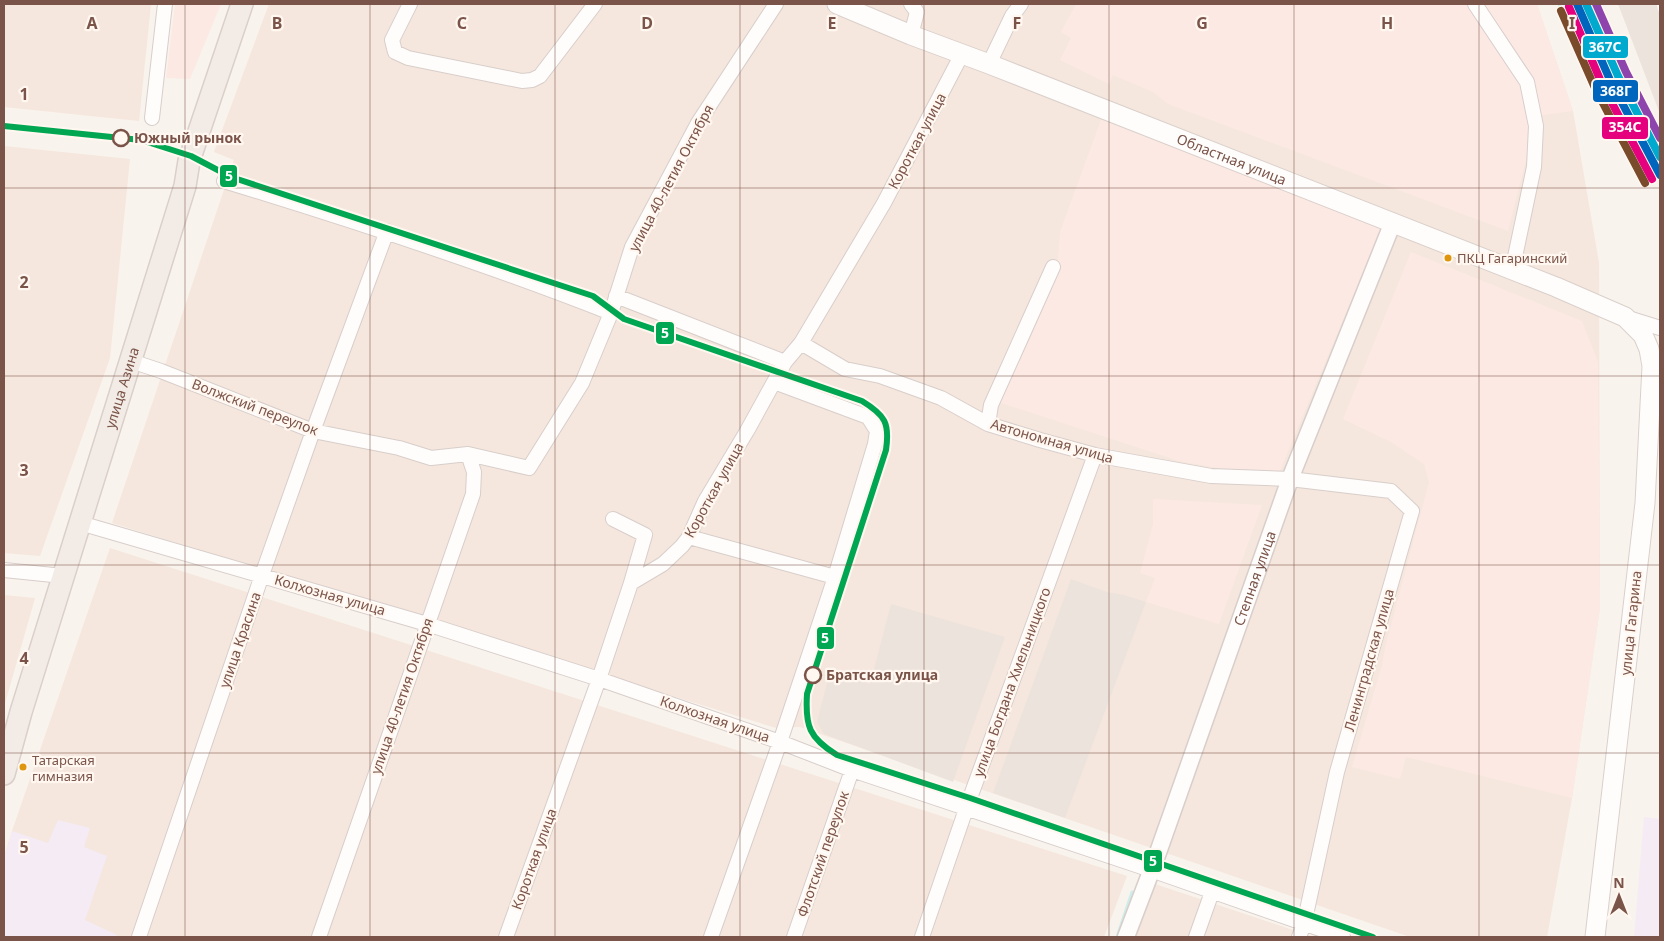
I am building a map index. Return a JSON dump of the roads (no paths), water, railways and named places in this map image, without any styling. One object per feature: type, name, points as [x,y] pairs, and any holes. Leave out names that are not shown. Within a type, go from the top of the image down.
[{"type":"main road","name":"улица Азина","points":[[4,774],[63,576],[185,186],[190,161],[242,4]]},
{"type":"main road","name":"Областная улица","points":[[837,4],[910,35],[1393,222],[1556,287],[1625,317]]},
{"type":"main road","name":"улица Гагарина","points":[[1595,937],[1645,503],[1656,386],[1649,349],[1643,336],[1625,317]]},
{"type":"street","points":[[152,118],[165,4]]},
{"type":"street","points":[[410,4],[392,40],[395,52],[408,58],[522,80],[532,80],[540,76],[595,4]]},
{"type":"street","name":"улица 40-летия Октября","points":[[529,468],[582,383],[611,313],[632,247],[698,123],[776,4]]},
{"type":"street","points":[[910,4],[917,12],[910,35]]},
{"type":"street","points":[[989,64],[1012,16],[1021,4]]},
{"type":"street","points":[[1475,4],[1528,82],[1536,126],[1534,167],[1512,271]]},
{"type":"street","name":"Короткая улица","points":[[506,937],[599,679],[631,583],[663,564],[689,537],[705,502],[747,432],[785,362],[801,343],[884,204],[962,54]]},
{"type":"street","points":[[224,180],[387,231],[556,291],[611,313]]},
{"type":"street","name":"Степная улица","points":[[1126,937],[1290,480],[1393,222]]},
{"type":"street","name":"улица Красина","points":[[139,937],[262,575],[387,231]]},
{"type":"street","points":[[988,424],[992,405],[1053,267]]},
{"type":"street","points":[[616,296],[785,362]]},
{"type":"street","points":[[1625,317],[1660,328]]},
{"type":"street","name":"Автономная улица","points":[[801,343],[845,368],[880,376],[941,398],[988,424],[1040,440],[1095,455],[1211,476],[1290,480]]},
{"type":"street","name":"Волжский переулок","points":[[131,361],[313,432],[399,448],[431,458],[468,454],[529,468]]},
{"type":"street","points":[[711,937],[780,742],[835,577],[877,432],[868,418],[774,382]]},
{"type":"street","name":"улица 40-летия Октября","points":[[319,937],[473,494],[474,472],[468,454]]},
{"type":"street","name":"улица Богдана Хмельницкого","points":[[922,937],[966,809],[1095,455]]},
{"type":"street","name":"Ленинградская улица","points":[[1290,480],[1391,491],[1412,511],[1337,772],[1304,924],[1299,937]]},
{"type":"street","points":[[613,519],[645,535],[631,583]]},
{"type":"street","name":"Колхозная улица","points":[[80,523],[427,624],[599,679],[780,742],[852,770],[1151,870],[1343,937]]},
{"type":"street","points":[[689,537],[835,577]]},
{"type":"street","points":[[4,570],[63,576]]},
{"type":"street","name":"Флотский переулок","points":[[794,937],[852,770]]},
{"type":"street","points":[[1196,937],[1212,892]]},
{"type":"waterway","points":[[1559,4],[1622,147]]},
{"type":"waterway","points":[[1652,130],[1660,127]]},
{"type":"waterway","points":[[1117,937],[1132,892]]},
{"type":"railway","points":[[1658,4],[1660,11]]},
{"type":"place","name":"Южный рынок","points":[[121,138]]},
{"type":"place","name":"ПКЦ Гагаринский","points":[[1448,258]]},
{"type":"place","name":"Братская улица","points":[[813,675]]},
{"type":"place","name":"Татарская гимназия","points":[[23,767]]}]
